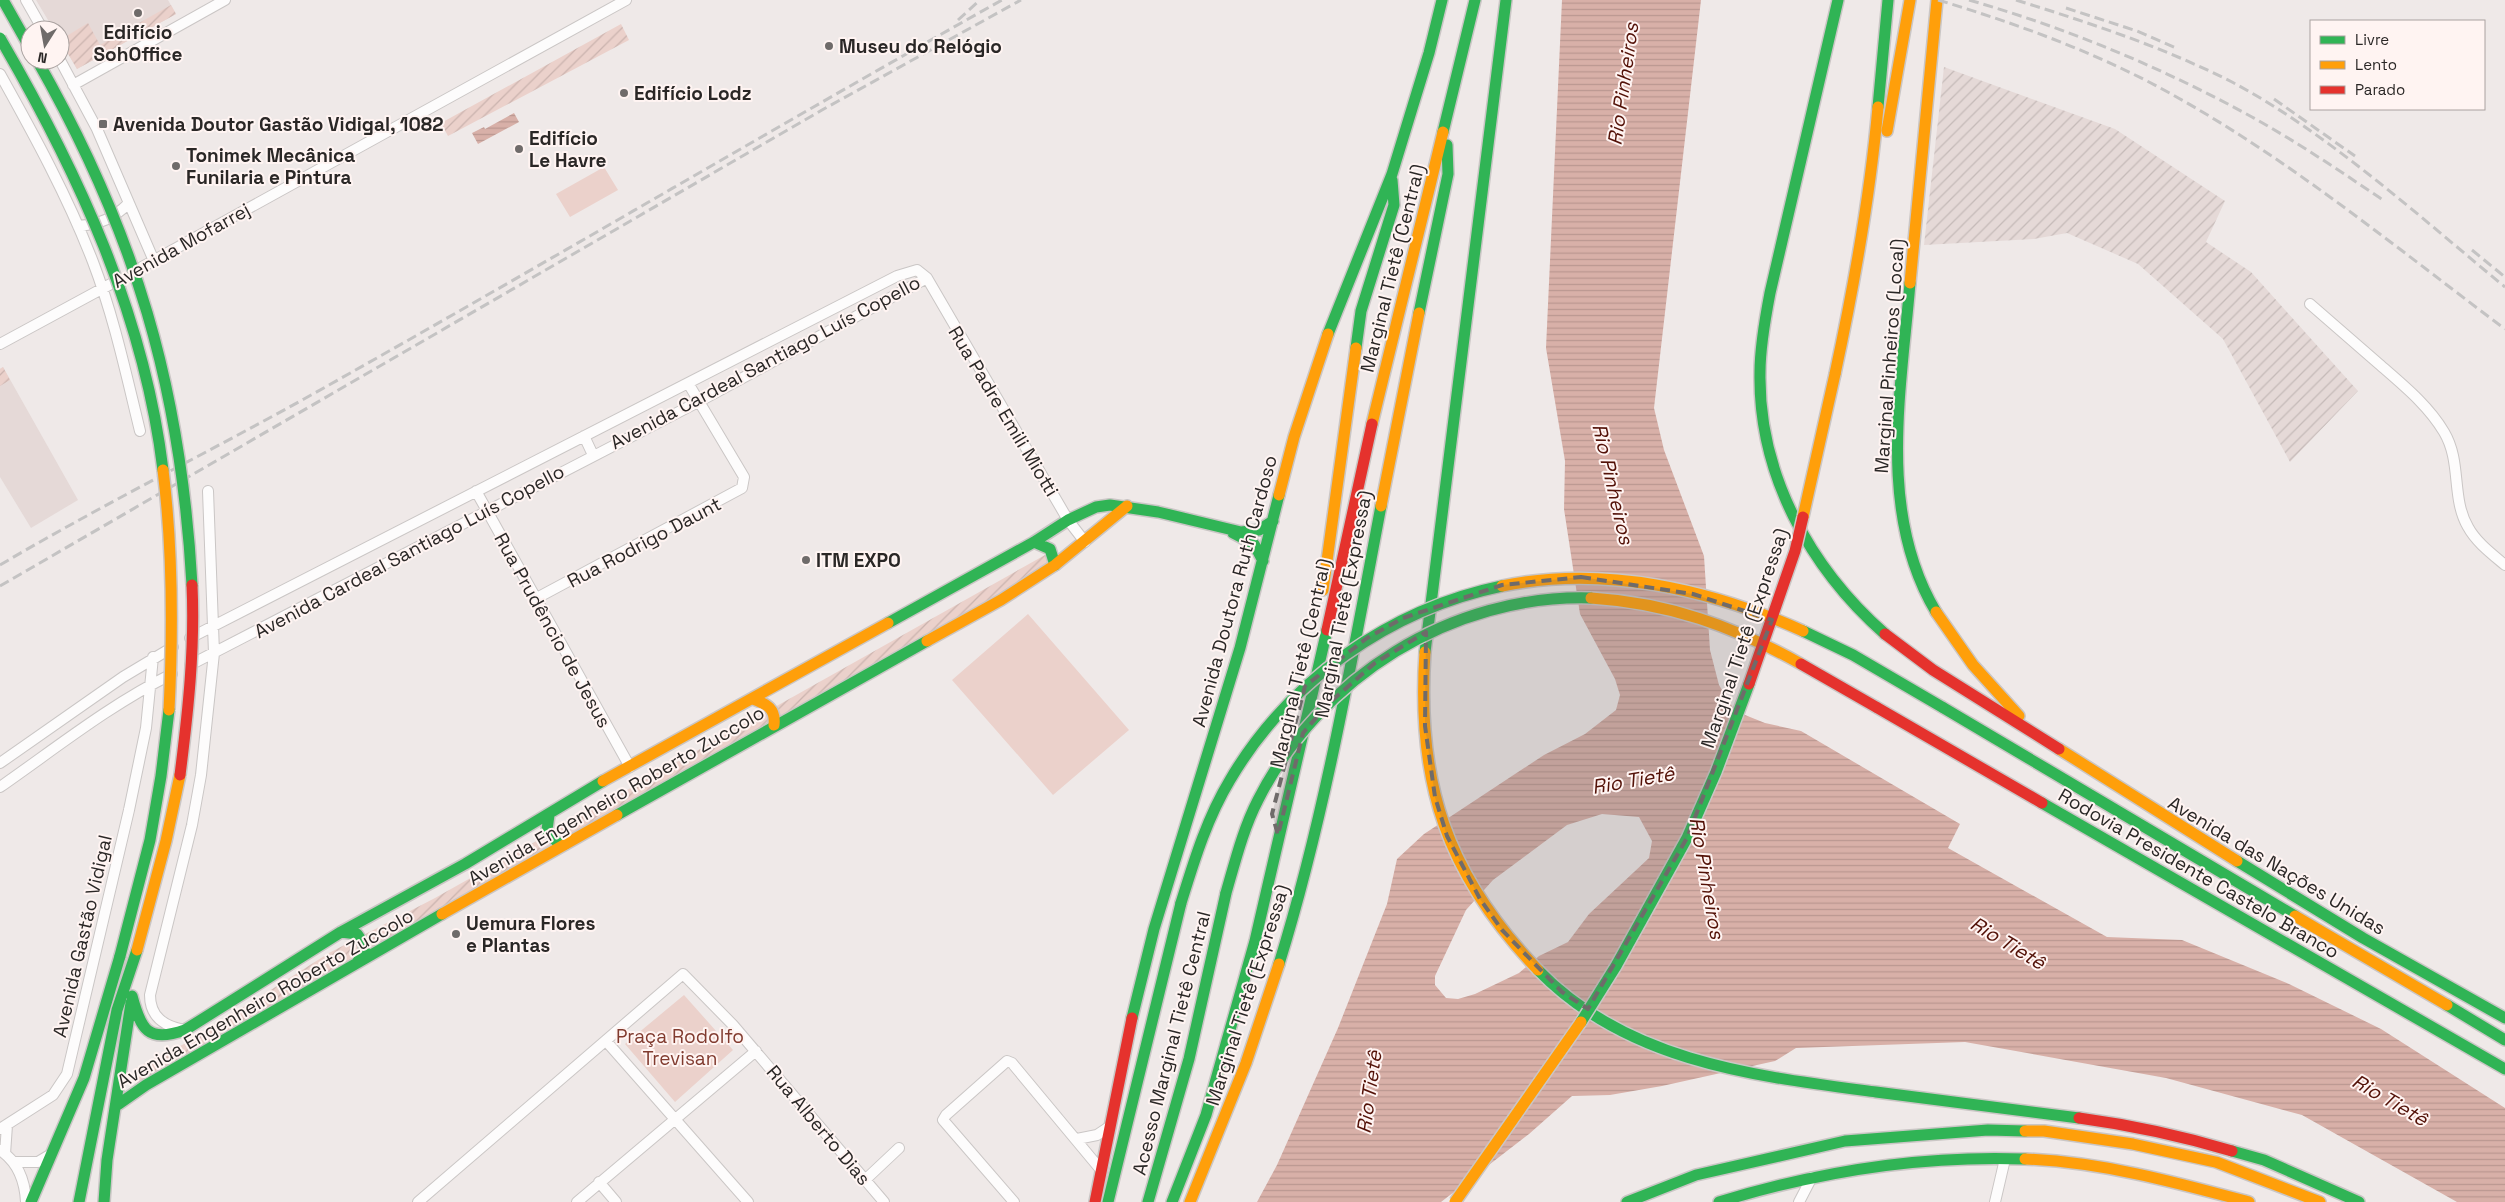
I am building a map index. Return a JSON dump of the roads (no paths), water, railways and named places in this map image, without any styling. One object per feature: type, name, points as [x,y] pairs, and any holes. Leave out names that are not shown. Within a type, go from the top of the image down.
[{"type":"main road","points":[[3,0],[20,30]]},
{"type":"main road","name":"Avenida Doutora Ruth Cardoso","points":[[1095,1202],[1124,1048],[1157,918],[1228,692],[1310,382],[1392,174],[1429,53],[1442,0]]},
{"type":"main road","name":"Marginal Tietê (Expressa)","points":[[1190,1202],[1228,1109],[1257,1030],[1303,879],[1361,612],[1399,408],[1448,174],[1448,151],[1444,127],[1475,0]]},
{"type":"main road","points":[[1506,0],[1426,647],[1425,726],[1434,797],[1447,836],[1480,900],[1502,930],[1528,960],[1562,992],[1641,1041],[1688,1058],[1737,1072],[1784,1080],[2116,1123],[2200,1141],[2264,1160],[2359,1202]]},
{"type":"main road","points":[[1838,0],[1829,46],[1782,238],[1760,353],[1763,422],[1770,455],[1788,504],[1809,548],[1840,590],[1899,645],[1958,687],[2035,734]]},
{"type":"main road","points":[[1873,162],[1888,0]]},
{"type":"main road","points":[[1873,162],[1887,129],[1910,0]]},
{"type":"main road","name":"Marginal Pinheiros (Local)","points":[[1937,0],[1901,399],[1898,448],[1899,498],[1904,532],[1915,567],[1939,617],[1972,665],[2035,734]]},
{"type":"main road","name":"Avenida Gastão Vidigal","points":[[0,38],[68,162],[120,286],[133,326],[150,395],[166,492],[174,591],[169,713],[150,841],[92,1055],[31,1202]]},
{"type":"main road","points":[[42,70],[108,199],[141,289],[166,384],[185,499],[191,579],[191,656],[188,711],[172,819],[136,954],[117,1010],[79,1202]]},
{"type":"main road","name":"Marginal Tietê (Central)","points":[[1172,1202],[1206,1115],[1255,941],[1278,835],[1320,662],[1370,432],[1444,127]]},
{"type":"main road","name":"Marginal Tietê (Expressa)","points":[[1454,1202],[1565,1046],[1611,974],[1687,838],[1716,772],[1796,551],[1853,292],[1873,162]]},
{"type":"main road","points":[[1278,835],[1273,809],[1312,657],[1334,516],[1361,311],[1394,205],[1392,174]]},
{"type":"main road","name":"Avenida Engenheiro Roberto Zuccolo","points":[[132,996],[138,1018],[148,1033],[163,1037],[185,1030],[341,932],[549,815],[630,767],[1034,542],[1068,520],[1096,507],[1110,505],[1127,506],[1224,529],[1251,532],[1273,521]]},
{"type":"main road","name":"Avenida Engenheiro Roberto Zuccolo","points":[[116,1106],[146,1085],[358,962],[774,725],[1001,600],[1055,565],[1127,506]]},
{"type":"main road","name":"Avenida Engenheiro Roberto Zuccolo","points":[[1224,529],[1254,544],[1263,561]]},
{"type":"main road","points":[[1034,542],[1048,547],[1053,552],[1055,565]]},
{"type":"main road","points":[[1108,1202],[1181,903],[1208,823],[1230,779],[1268,727],[1308,684],[1367,638],[1403,618],[1442,602],[1502,584],[1581,577],[1619,581],[1693,594],[1801,630],[1898,680],[2505,1040]]},
{"type":"main road","name":"Rodovia Presidente Castelo Branco","points":[[1226,893],[1246,826],[1259,798],[1302,734],[1328,704],[1375,663],[1416,638],[1456,622],[1505,607],[1560,598],[1619,601],[1662,607],[1704,619],[1748,638],[1876,707],[2505,1069]]},
{"type":"main road","points":[[753,699],[773,709],[776,716],[774,725]]},
{"type":"main road","name":"Avenida das Nações Unidas","points":[[2035,734],[2243,866],[2368,941],[2505,1018]]},
{"type":"main road","points":[[549,815],[548,830],[557,842],[565,844]]},
{"type":"main road","name":"Acesso Marginal Tietê Central","points":[[1148,1202],[1189,1059],[1226,893]]},
{"type":"main road","points":[[341,932],[357,934],[363,940],[365,948],[363,956],[358,962]]},
{"type":"main road","points":[[104,1202],[107,1160],[132,996],[136,954]]},
{"type":"main road","points":[[1627,1202],[1696,1175],[1845,1141],[1988,1130],[2044,1131],[2133,1144],[2216,1162],[2320,1202]]},
{"type":"main road","points":[[1719,1202],[1756,1190],[1812,1177],[1902,1163],[2005,1159],[2070,1163],[2149,1175],[2219,1197],[2249,1202]]},
{"type":"main road","points":[[1670,1198],[1751,1163]]},
{"type":"street","points":[[26,0],[37,20]]},
{"type":"street","points":[[73,85],[225,0]]},
{"type":"street","name":"Avenida Mofarrej","points":[[0,344],[626,0]]},
{"type":"street","points":[[65,70],[97,129],[154,260]]},
{"type":"street","points":[[0,74],[45,157],[78,226],[102,289],[140,431]]},
{"type":"street","points":[[78,226],[97,224],[108,220],[130,203]]},
{"type":"street","name":"Avenida Cardeal Santiago Luís Copello","points":[[0,764],[153,657],[214,625],[905,272],[920,270],[927,278],[700,401],[152,684],[0,787]]},
{"type":"street","name":"Rua Padre Emili Miotti","points":[[927,278],[1068,520],[1085,542]]},
{"type":"street","points":[[2310,304],[2412,393],[2432,414],[2445,434],[2453,452],[2462,514],[2468,528],[2476,539],[2505,565]]},
{"type":"street","points":[[688,383],[700,401]]},
{"type":"street","name":"Rua Rodrigo Daunt","points":[[535,600],[734,494],[744,485],[744,477],[700,401]]},
{"type":"street","points":[[584,436],[593,455]]},
{"type":"street","points":[[185,1030],[171,1027],[159,1020],[153,1012],[150,995],[192,825],[201,775],[214,653],[208,490]]},
{"type":"street","name":"Rua Prudêncio de Jesus","points":[[476,491],[535,600],[630,767]]},
{"type":"street","name":"Avenida Gastão Vidigal","points":[[2,1152],[4,1127],[53,1095],[67,1074],[110,895],[146,728],[152,684],[153,657]]},
{"type":"street","points":[[146,728],[158,717],[178,711],[196,714],[207,722]]},
{"type":"street","name":"Rua Alberto Dias","points":[[606,1041],[683,974],[734,1025],[884,1202]]},
{"type":"street","points":[[418,1202],[606,1041],[676,1118],[748,1202]]},
{"type":"street","points":[[577,1202],[756,1051]]},
{"type":"street","points":[[1014,1202],[943,1120],[946,1114],[1007,1061],[1012,1063],[1101,1170]]},
{"type":"street","points":[[1077,1139],[1097,1136],[1109,1126]]},
{"type":"street","points":[[866,1180],[900,1148]]},
{"type":"street","points":[[2,1152],[14,1162],[26,1189],[26,1202]]},
{"type":"street","points":[[14,1162],[38,1162],[52,1153]]},
{"type":"street","points":[[1995,1202],[2005,1159]]},
{"type":"street","points":[[1799,1202],[1812,1177]]},
{"type":"street","points":[[599,1182],[616,1202]]},
{"type":"water","points":[[1562,0],[1701,0],[1654,408],[1664,450],[1704,556],[1710,650],[1719,685],[1735,711],[1765,723],[1801,731],[1960,824],[1948,848],[2107,937],[2182,940],[2289,984],[2381,1029],[2505,1108],[2505,1202],[2457,1202],[2302,1115],[2166,1078],[1965,1042],[1796,1048],[1775,1061],[1662,1086],[1610,1095],[1572,1096],[1529,1134],[1441,1202],[1257,1202],[1277,1165],[1338,1028],[1387,904],[1397,859],[1424,834],[1544,755],[1585,734],[1616,710],[1620,695],[1615,679],[1580,614],[1564,509],[1565,461],[1546,348]],"holes":[[[1602,814],[1639,817],[1652,841],[1649,858],[1589,914],[1568,942],[1539,956],[1519,973],[1475,994],[1458,999],[1446,998],[1435,985],[1435,976],[1466,910],[1493,880],[1567,825]]]},
{"type":"water","points":[[514,113],[519,122],[478,144],[472,133],[484,127],[485,129]]},
{"type":"railway","points":[[958,20],[980,0]]},
{"type":"railway","points":[[0,565],[75,522],[392,350],[1002,0]]},
{"type":"railway","points":[[0,586],[822,110],[1021,0]]},
{"type":"railway","points":[[1938,0],[2019,26],[2072,46],[2123,69],[2196,108],[2288,167],[2332,198],[2505,329]]},
{"type":"railway","points":[[1969,0],[2078,36],[2184,82],[2269,127],[2383,200]]},
{"type":"railway","points":[[2016,0],[2099,27],[2180,58],[2232,82],[2268,103],[2303,126],[2373,178],[2505,287]]},
{"type":"railway","points":[[2066,8],[2137,31],[2176,48]]},
{"type":"railway","points":[[2274,99],[2355,156]]},
{"type":"railway","points":[[2472,250],[2505,277]]},
{"type":"place","name":"Edifício SohOffice","points":[[138,13]]},
{"type":"place","name":"Museu do Relógio","points":[[829,46]]},
{"type":"place","name":"Edifício Lodz","points":[[624,93]]},
{"type":"place","name":"Avenida Doutor Gastão Vidigal, 1082","points":[[103,124]]},
{"type":"place","name":"Edifício Le Havre","points":[[519,149]]},
{"type":"place","name":"Tonimek Mecânica Funilaria e Pintura","points":[[176,166]]},
{"type":"place","name":"ITM EXPO","points":[[806,560]]},
{"type":"place","name":"Uemura Flores e Plantas","points":[[456,934]]},
{"type":"water label","name":"Rio Pinheiros","points":[[1623,84]]},
{"type":"water label","name":"Rio Pinheiros","points":[[1613,484]]},
{"type":"water label","name":"Rio Tietê","points":[[1633,780]]},
{"type":"water label","name":"Rio Pinheiros","points":[[1707,878]]},
{"type":"water label","name":"Rio Tietê","points":[[2008,943]]},
{"type":"water label","name":"Rio Tietê","points":[[1369,1092]]},
{"type":"water label","name":"Rio Tietê","points":[[2390,1100]]},
{"type":"park label","name":"Praça Rodolfo Trevisan","points":[[680,1047]]}]
